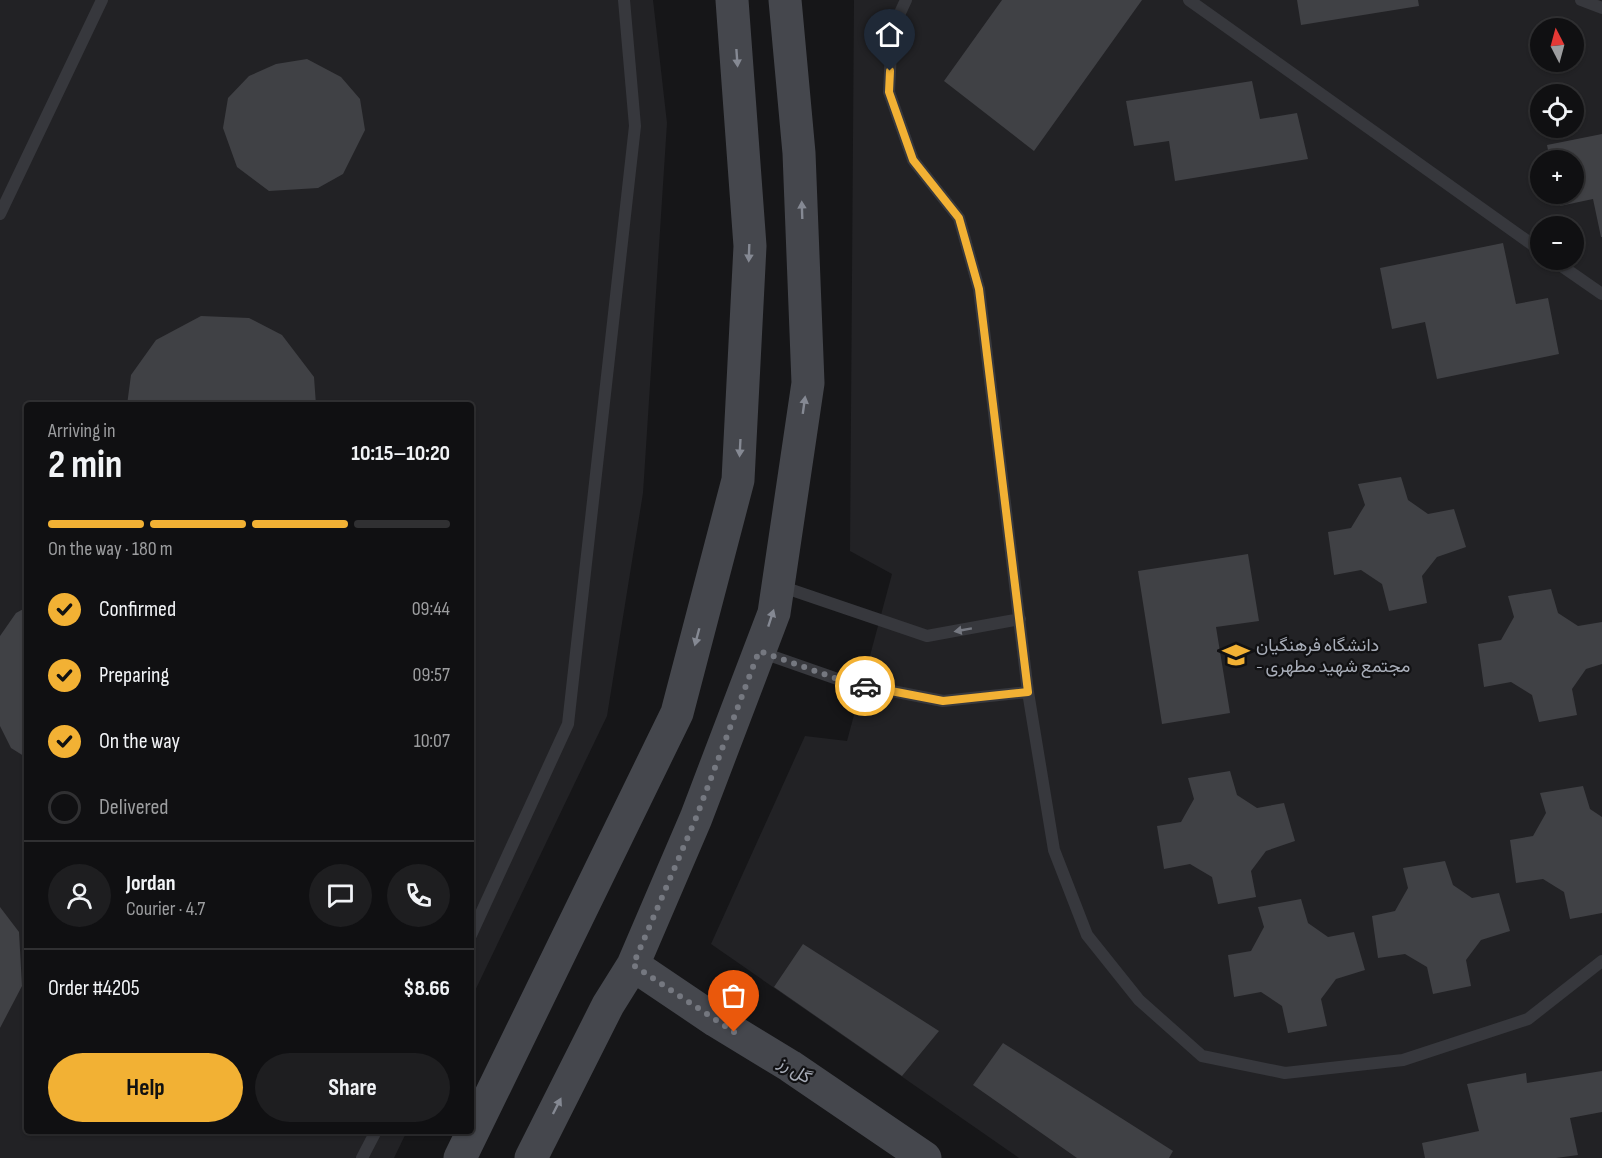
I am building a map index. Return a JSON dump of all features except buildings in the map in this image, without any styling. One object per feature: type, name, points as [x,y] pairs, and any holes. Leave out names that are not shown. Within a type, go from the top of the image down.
[{"type":"main road","points":[[474,1129],[677,713],[738,480],[750,246],[732,0]]},
{"type":"main road","points":[[531,1158],[608,1005],[633,965],[696,818],[774,613],[808,383],[800,153],[785,0]]},
{"type":"main road","name":"گل رز","points":[[633,965],[716,1021],[790,1066],[925,1158]]},
{"type":"main road","points":[[460,1158],[472,1134]]},
{"type":"lane","points":[[0,214],[102,0]]},
{"type":"lane","points":[[474,928],[568,724],[635,126],[624,0]]},
{"type":"lane","points":[[906,0],[892,30],[889,92],[913,160],[959,218],[979,289],[1028,692],[1054,850],[1087,935],[1139,1000],[1202,1056],[1285,1073],[1403,1060],[1527,1019],[1602,961]]},
{"type":"lane","points":[[1189,0],[1530,243]]},
{"type":"lane","points":[[1581,0],[1602,8]]},
{"type":"lane","points":[[1567,270],[1602,294]]},
{"type":"lane","points":[[778,585],[927,636],[1020,619]]},
{"type":"lane","points":[[759,651],[846,682],[943,701],[1028,692]]},
{"type":"lane","points":[[362,1158],[374,1134]]},
{"type":"shaded area","points":[[0,0],[653,0],[667,123],[643,493],[607,716],[474,993],[474,402],[24,402],[24,1134],[406,1134],[394,1158],[0,1158]]},
{"type":"shaded area","name":"دانشگاه فرهنگیان - مجتمع شهید مطهری","points":[[854,0],[1602,0],[1602,1158],[1019,1158],[711,944],[805,736],[847,741],[892,574],[850,551]]},
{"type":"way so far","points":[[734,1032],[633,965],[696,818],[759,651],[846,682],[865,686]]},
{"type":"place","name":"دانشگاه فرهنگیان - مجتمع شهید مطهری","points":[[1236,655]]},
{"type":"route","points":[[865,686],[943,701],[1028,692],[979,289],[959,218],[913,160],[889,92],[890,71]]}]
